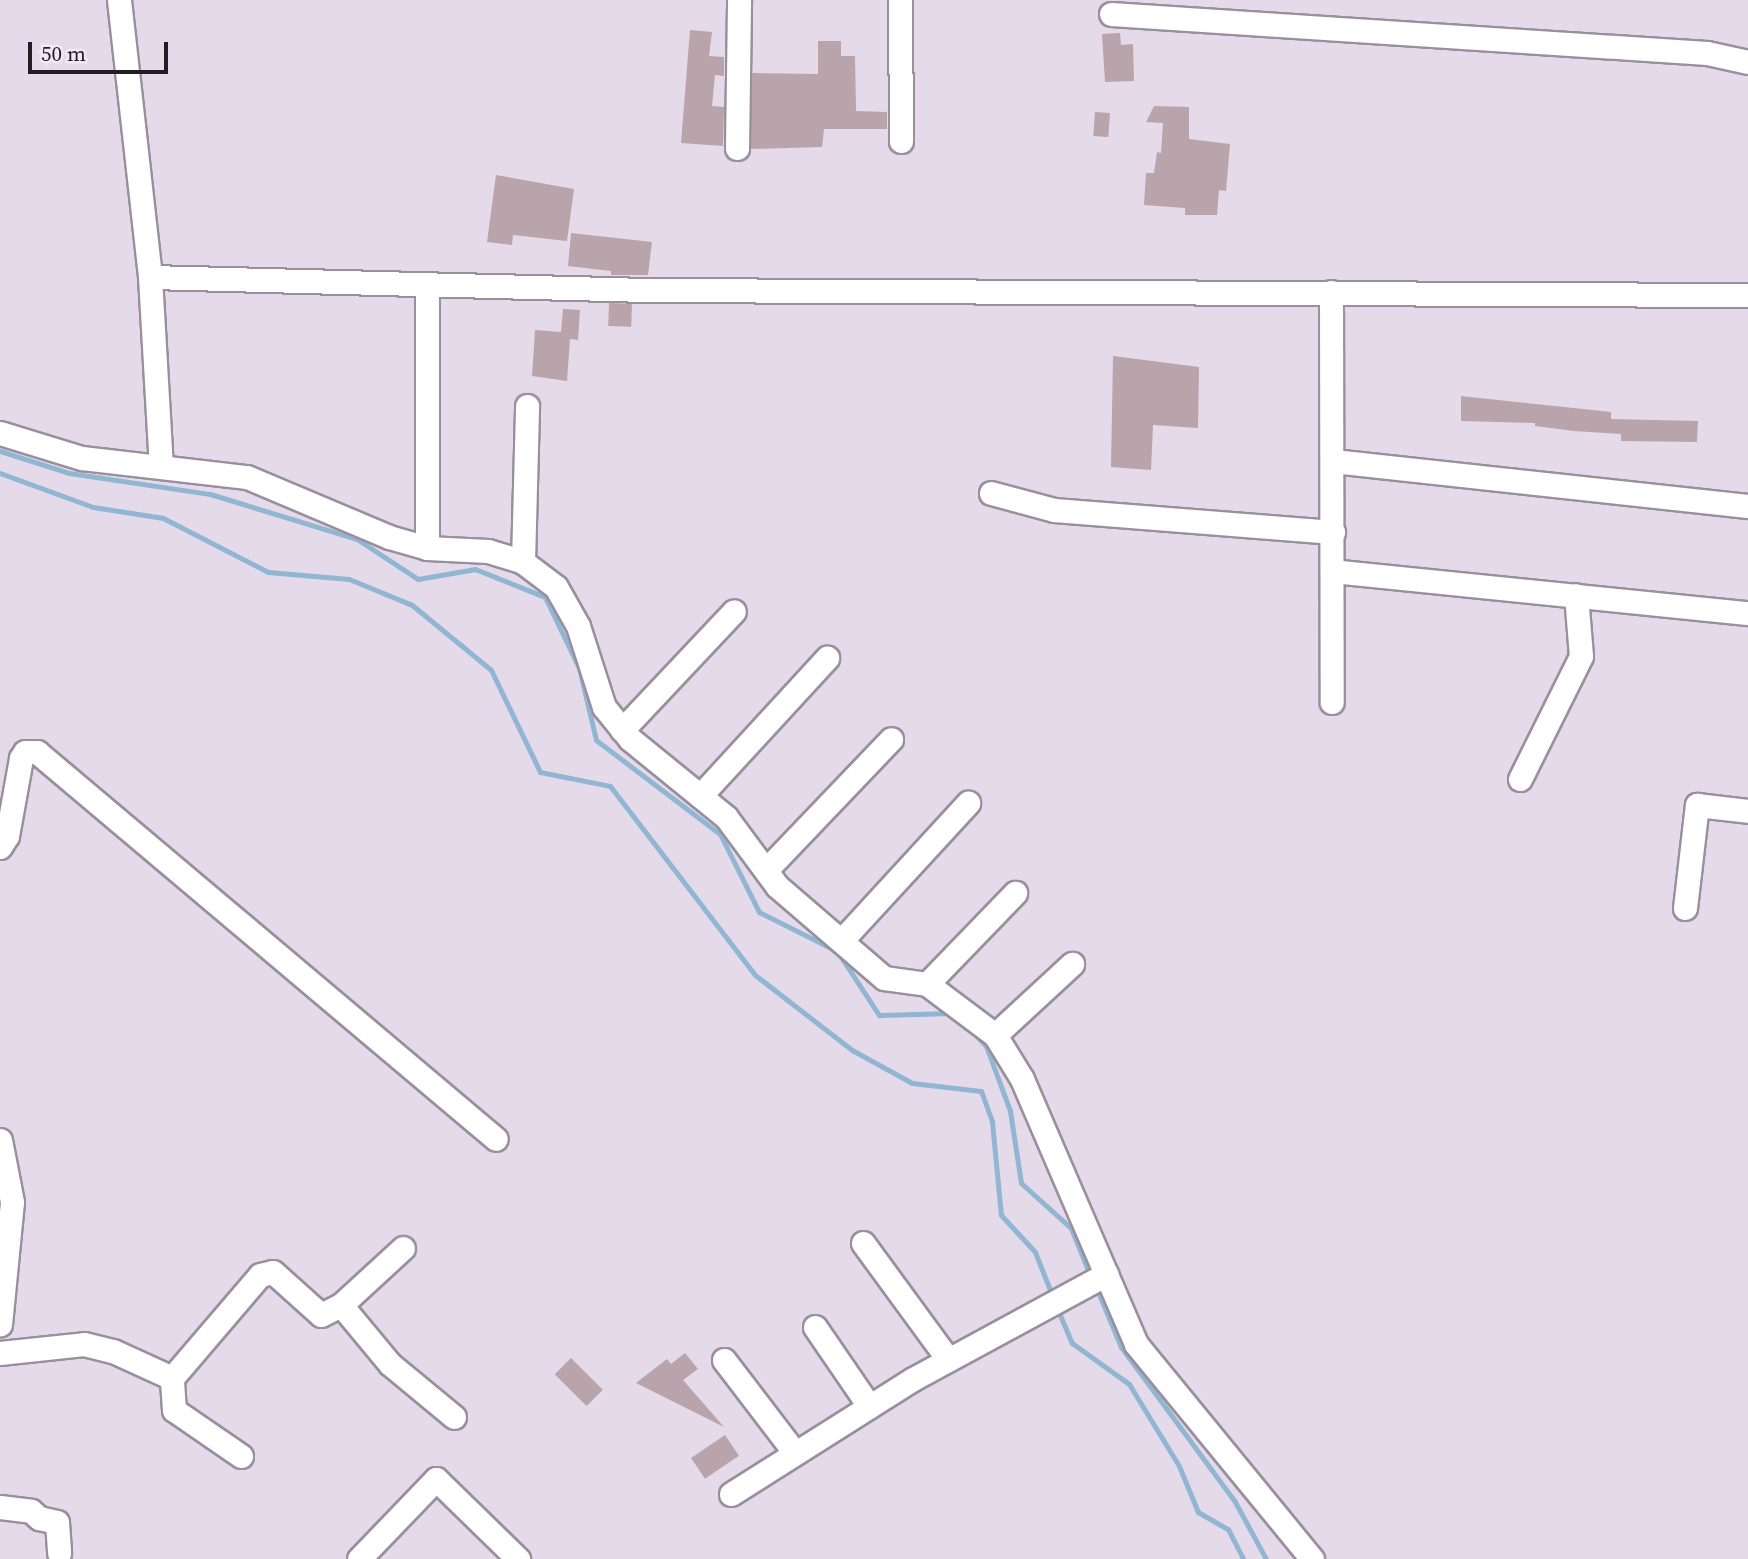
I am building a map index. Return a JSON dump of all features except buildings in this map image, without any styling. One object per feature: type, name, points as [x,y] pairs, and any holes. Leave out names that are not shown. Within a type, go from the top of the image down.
[{"type":"street","points":[[119,0],[150,277],[162,466]]},
{"type":"street","points":[[737,148],[739,0]]},
{"type":"street","points":[[900,0],[901,141]]},
{"type":"street","points":[[1111,14],[1153,8],[1707,53],[1748,62]]},
{"type":"street","points":[[150,277],[644,290],[1748,295]]},
{"type":"street","points":[[426,548],[427,284]]},
{"type":"street","points":[[1331,292],[1332,702]]},
{"type":"street","points":[[523,562],[527,406]]},
{"type":"street","points":[[0,433],[82,458],[247,477],[426,548],[488,551],[523,562],[556,587],[578,626],[604,708],[622,730],[726,817],[777,886],[884,978],[927,984],[995,1035],[1022,1079],[1136,1344],[1312,1559]]},
{"type":"street","points":[[1333,461],[1748,506]]},
{"type":"street","points":[[991,493],[1054,510],[1333,532]]},
{"type":"street","points":[[1332,571],[1748,613]]},
{"type":"street","points":[[1520,779],[1581,656],[1576,595]]},
{"type":"street","points":[[622,730],[734,611]]},
{"type":"street","points":[[700,796],[827,658]]},
{"type":"street","points":[[766,870],[891,739]]},
{"type":"street","points":[[0,847],[6,836],[21,758],[25,752],[37,752],[496,1139]]},
{"type":"street","points":[[841,941],[968,803]]},
{"type":"street","points":[[1685,908],[1697,805],[1748,811]]},
{"type":"street","points":[[927,984],[1015,893]]},
{"type":"street","points":[[995,1035],[1072,964]]},
{"type":"street","points":[[0,1140],[12,1202],[0,1324]]},
{"type":"street","points":[[863,1243],[948,1359]]},
{"type":"street","points":[[240,1456],[171,1407],[172,1378],[266,1272],[273,1272],[318,1314],[341,1305],[403,1248]]},
{"type":"street","points":[[731,1494],[948,1359],[1106,1274]]},
{"type":"street","points":[[341,1305],[390,1364],[454,1417]]},
{"type":"street","points":[[815,1327],[869,1406]]},
{"type":"street","points":[[0,1353],[84,1344],[113,1351],[172,1378]]},
{"type":"street","points":[[724,1360],[795,1453]]},
{"type":"street","points":[[359,1559],[436,1479],[518,1559]]},
{"type":"street","points":[[0,1507],[32,1511],[39,1518],[57,1522],[59,1553]]},
{"type":"waterway","points":[[0,451],[69,473],[210,494],[357,539],[418,579],[475,569],[545,597],[579,668],[596,740],[720,834],[759,912],[837,951],[879,1015],[953,1013]]},
{"type":"waterway","points":[[0,473],[93,507],[163,518],[268,572],[349,579],[412,605],[491,670],[540,772],[610,786],[755,975],[852,1050],[912,1083],[981,1091],[992,1122],[1001,1215],[1035,1252],[1052,1295]]},
{"type":"waterway","points":[[972,1031],[986,1046],[1010,1111],[1021,1183],[1071,1228],[1090,1275]]},
{"type":"waterway","points":[[1096,1287],[1121,1347],[1234,1500],[1266,1559]]},
{"type":"waterway","points":[[1057,1308],[1072,1343],[1129,1384],[1179,1466],[1198,1512],[1228,1529],[1243,1559]]}]
